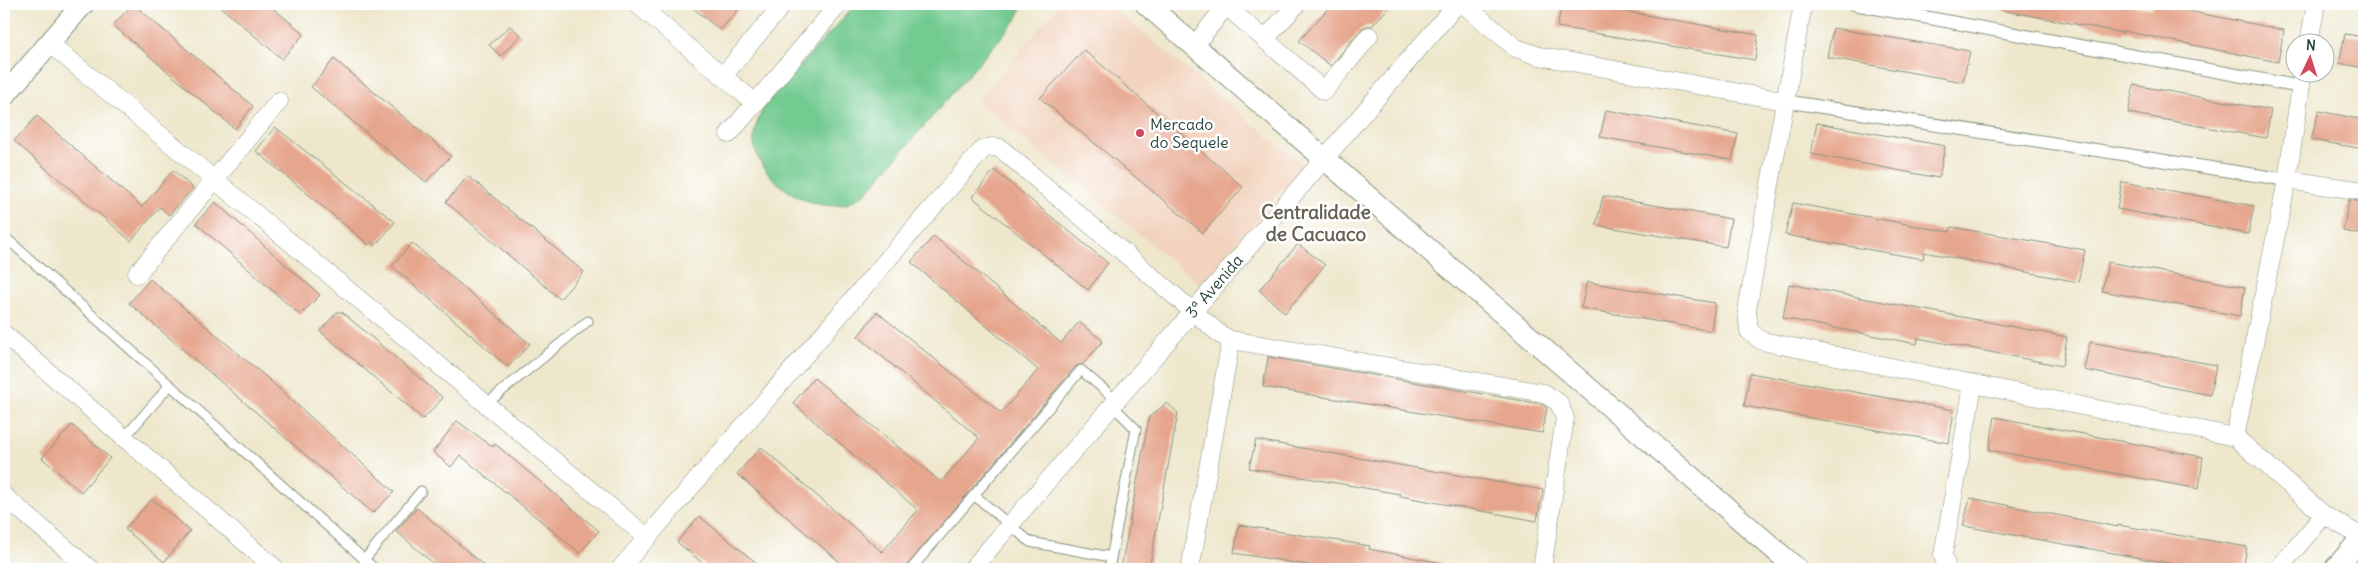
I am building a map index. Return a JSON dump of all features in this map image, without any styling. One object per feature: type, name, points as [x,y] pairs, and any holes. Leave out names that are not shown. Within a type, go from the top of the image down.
[{"type":"street","points":[[4,96],[83,4]]},
{"type":"street","points":[[637,4],[756,103]]},
{"type":"street","points":[[723,76],[783,4]]},
{"type":"street","points":[[729,134],[839,4]]},
{"type":"street","points":[[1146,4],[1797,569]]},
{"type":"street","points":[[1265,39],[1297,4]]},
{"type":"street","name":"3ª Avenida","points":[[972,569],[1191,311],[1324,160],[1457,4]]},
{"type":"street","points":[[1463,4],[1516,48],[1540,56],[1784,101],[2364,191]]},
{"type":"street","points":[[1804,4],[1784,101],[1747,310],[1749,331],[1762,341],[1972,386],[2234,437],[2324,515],[2363,536],[2335,569]]},
{"type":"street","points":[[1854,4],[2286,77]]},
{"type":"street","points":[[2311,32],[2316,4]]},
{"type":"street","points":[[1194,46],[1225,5],[1324,91],[1370,36]]},
{"type":"street","points":[[49,43],[648,538]]},
{"type":"street","points":[[2234,437],[2287,180],[2302,82]]},
{"type":"street","points":[[137,274],[279,100]]},
{"type":"street","points":[[620,569],[983,149],[992,146],[1000,148],[1191,311],[1221,335],[1232,340],[1544,393],[1559,403],[1565,418],[1542,569]]},
{"type":"street","points":[[4,334],[276,569]]},
{"type":"street","points":[[1190,569],[1232,340]]},
{"type":"street","points":[[1947,569],[1942,555],[1972,386]]},
{"type":"street","points":[[4,496],[90,569]]},
{"type":"street","points":[[2278,569],[2324,515]]},
{"type":"lane","points":[[4,236],[374,569]]},
{"type":"lane","points":[[486,404],[588,321]]},
{"type":"lane","points":[[911,569],[1081,370],[1114,403],[1136,429],[1109,569]]},
{"type":"lane","points":[[124,438],[170,385]]},
{"type":"lane","points":[[364,560],[421,491]]},
{"type":"lane","points":[[974,495],[1030,542],[1111,557]]},
{"type":"shaded area","name":"Mercado do Sequele","points":[[1060,4],[1108,4],[1303,165],[1202,286],[977,101]]},
{"type":"green space","points":[[856,4],[1023,4],[1016,20],[865,194],[845,204],[831,206],[817,204],[802,199],[775,181],[765,169],[758,156],[754,143],[754,133],[764,106]]},
{"type":"building","points":[[133,4],[253,106],[235,129],[113,25]]},
{"type":"building","points":[[217,4],[268,4],[304,34],[282,59]]},
{"type":"building","points":[[688,4],[744,4],[720,30]]},
{"type":"building","points":[[1332,4],[1392,4],[1372,26],[1366,26],[1361,29],[1331,66],[1299,41]]},
{"type":"building","points":[[1562,4],[1584,4],[1758,35],[1755,60],[1557,27]]},
{"type":"building","points":[[2002,4],[2122,4],[2152,9],[2153,4],[2284,30],[2278,62],[2123,31],[2123,33],[2001,10]]},
{"type":"building","points":[[510,26],[521,35],[501,56],[489,45]]},
{"type":"building","points":[[1833,28],[1970,51],[1963,82],[1827,57]]},
{"type":"building","points":[[2345,34],[2364,37],[2364,68],[2339,63]]},
{"type":"building","points":[[1084,50],[1243,187],[1203,233],[1040,98]]},
{"type":"building","points":[[334,59],[451,156],[426,182],[311,87]]},
{"type":"building","points":[[2134,85],[2271,110],[2266,138],[2128,113]]},
{"type":"building","points":[[1606,110],[1738,134],[1732,160],[1600,137]]},
{"type":"building","points":[[2319,111],[2364,120],[2364,149],[2311,140]]},
{"type":"building","points":[[37,116],[142,207],[173,170],[193,188],[169,215],[160,207],[131,241],[14,141]]},
{"type":"building","points":[[1817,123],[1945,146],[1939,178],[1811,154]]},
{"type":"building","points":[[275,127],[395,222],[375,246],[372,242],[369,245],[256,151]]},
{"type":"building","points":[[994,170],[1108,263],[1088,290],[972,197]]},
{"type":"building","points":[[468,176],[584,272],[560,299],[446,202]]},
{"type":"building","points":[[2122,182],[2254,206],[2248,234],[2117,209]]},
{"type":"building","points":[[1603,196],[1731,219],[1726,247],[1596,225]]},
{"type":"building","points":[[2349,200],[2364,202],[2364,235],[2343,231]]},
{"type":"building","points":[[215,202],[320,295],[300,315],[196,223]]},
{"type":"building","points":[[1793,203],[1950,232],[1951,227],[2085,250],[2078,282],[1924,252],[1923,259],[1785,235]]},
{"type":"building","points":[[934,236],[1061,343],[1079,322],[1103,341],[1083,364],[1076,366],[904,569],[848,569],[737,474],[761,447],[882,552],[918,510],[793,403],[814,378],[941,482],[979,438],[858,336],[877,312],[1001,413],[1038,370],[911,262]]},
{"type":"building","points":[[412,243],[530,344],[508,367],[392,266]]},
{"type":"building","points":[[1298,244],[1325,265],[1285,313],[1259,290]]},
{"type":"building","points":[[2108,262],[2245,287],[2240,316],[2102,291]]},
{"type":"building","points":[[150,279],[266,377],[394,492],[373,513],[129,303]]},
{"type":"building","points":[[1587,282],[1715,303],[1711,331],[1581,308]]},
{"type":"building","points":[[1789,284],[2067,337],[2062,366],[1918,338],[1917,344],[1783,318]]},
{"type":"building","points":[[337,312],[342,312],[443,398],[423,419],[320,331]]},
{"type":"building","points":[[2090,342],[2216,365],[2210,395],[2084,370]]},
{"type":"building","points":[[1268,357],[1541,404],[1547,408],[1542,433],[1263,387]]},
{"type":"building","points":[[1750,373],[1954,410],[1949,443],[1744,406]]},
{"type":"building","points":[[1167,403],[1178,413],[1149,569],[1121,569],[1149,417]]},
{"type":"building","points":[[1995,417],[2203,457],[2199,489],[1989,450]]},
{"type":"building","points":[[457,421],[493,447],[495,444],[599,531],[580,553],[460,455],[451,467],[433,452]]},
{"type":"building","points":[[72,425],[110,458],[81,492],[42,458]]},
{"type":"building","points":[[1256,440],[1543,490],[1537,521],[1400,496],[1400,494],[1249,468]]},
{"type":"building","points":[[1970,498],[2118,527],[2118,525],[2247,547],[2243,569],[2202,569],[1963,526]]},
{"type":"building","points":[[152,499],[190,531],[164,562],[125,529]]},
{"type":"building","points":[[417,508],[488,569],[440,569],[396,531]]},
{"type":"building","points":[[699,516],[764,569],[710,569],[677,542]]},
{"type":"building","points":[[1239,525],[1370,546],[1369,549],[1442,563],[1441,569],[1332,569],[1234,553]]},
{"type":"place","name":"Mercado do Sequele","points":[[1140,133]]},
{"type":"district","name":"Centralidade de Cacuaco","points":[[1316,223]]}]
